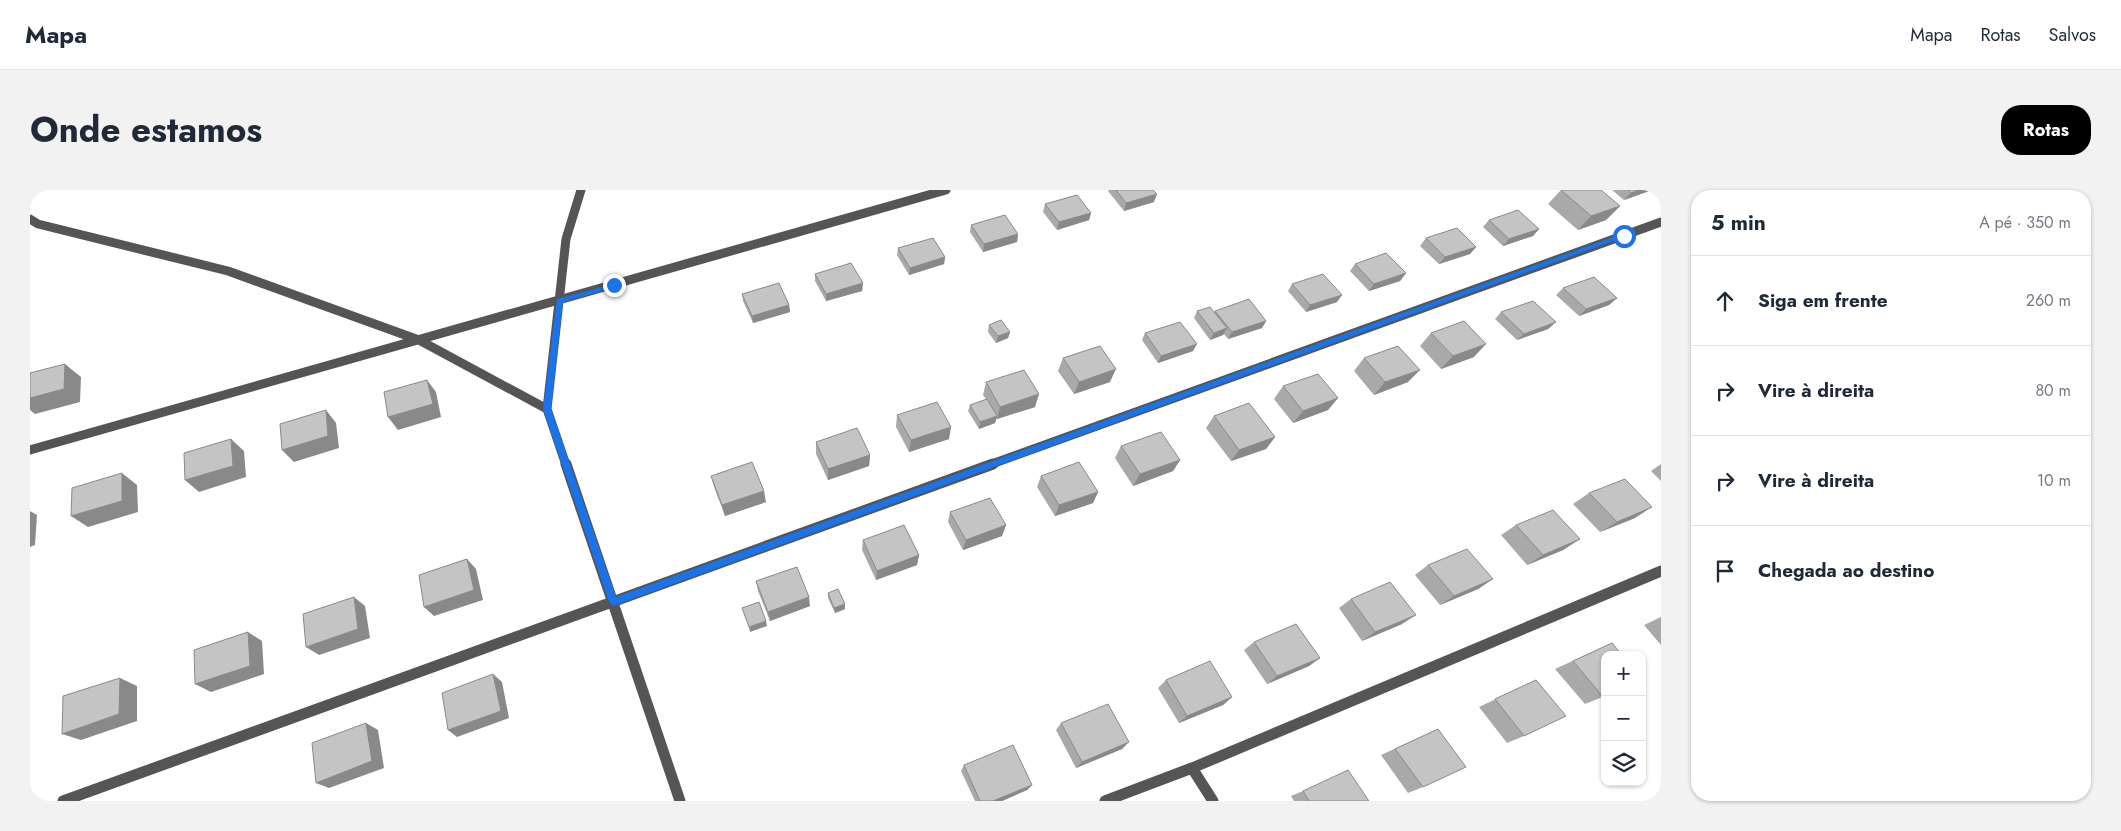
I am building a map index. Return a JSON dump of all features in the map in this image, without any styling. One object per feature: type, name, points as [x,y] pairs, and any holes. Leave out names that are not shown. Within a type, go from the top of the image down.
[{"type":"street","points":[[581,190],[566,238],[547,409],[680,801]]},
{"type":"street","points":[[30,450],[946,190]]},
{"type":"street","points":[[63,801],[1661,222]]},
{"type":"street","points":[[32,223],[228,271],[419,340],[547,409]]},
{"type":"street","points":[[1105,801],[1192,768],[1661,572]]},
{"type":"street","points":[[1192,768],[1213,801]]},
{"type":"building","points":[[1116,190],[1153,190],[1157,194],[1126,203]]},
{"type":"building","points":[[1561,190],[1601,190],[1620,206],[1591,216]]},
{"type":"building","points":[[1628,190],[1639,190],[1631,193]]},
{"type":"building","points":[[1077,195],[1091,213],[1059,222],[1045,204]]},
{"type":"building","points":[[1518,210],[1539,229],[1509,239],[1489,220]]},
{"type":"building","points":[[1005,215],[1018,234],[984,244],[971,225]]},
{"type":"building","points":[[1457,228],[1476,247],[1445,257],[1426,238]]},
{"type":"building","points":[[933,238],[945,257],[910,268],[898,248]]},
{"type":"building","points":[[1386,253],[1406,273],[1374,284],[1355,264]]},
{"type":"building","points":[[851,263],[863,283],[826,294],[815,274]]},
{"type":"building","points":[[1323,274],[1342,295],[1310,305],[1292,284]]},
{"type":"building","points":[[1594,277],[1617,298],[1586,309],[1563,288]]},
{"type":"building","points":[[779,283],[789,305],[752,316],[742,294]]},
{"type":"building","points":[[1249,299],[1266,321],[1232,332],[1215,311]]},
{"type":"building","points":[[1533,301],[1556,322],[1524,334],[1501,312]]},
{"type":"building","points":[[1210,307],[1227,328],[1214,333],[1197,311]]},
{"type":"building","points":[[1001,320],[1010,332],[998,336],[989,325]]},
{"type":"building","points":[[1464,321],[1486,344],[1453,356],[1431,333]]},
{"type":"building","points":[[1180,322],[1197,344],[1161,356],[1145,333]]},
{"type":"building","points":[[1100,346],[1116,369],[1079,382],[1063,358]]},
{"type":"building","points":[[1398,346],[1420,370],[1385,382],[1364,358]]},
{"type":"building","points":[[65,364],[64,389],[30,398],[30,373]]},
{"type":"building","points":[[1024,370],[1039,394],[1000,407],[986,382]]},
{"type":"building","points":[[1318,374],[1338,398],[1303,411],[1283,386]]},
{"type":"building","points":[[427,380],[433,404],[388,417],[384,392]]},
{"type":"building","points":[[987,399],[997,416],[980,422],[970,405]]},
{"type":"building","points":[[937,402],[951,427],[911,440],[897,415]]},
{"type":"building","points":[[1249,403],[1275,437],[1239,450],[1214,416]]},
{"type":"building","points":[[326,410],[328,436],[282,450],[280,424]]},
{"type":"building","points":[[857,428],[870,455],[828,469],[816,442]]},
{"type":"building","points":[[1161,432],[1180,460],[1140,474],[1121,446]]},
{"type":"building","points":[[231,439],[233,466],[185,480],[184,453]]},
{"type":"building","points":[[752,462],[764,491],[722,505],[711,476]]},
{"type":"building","points":[[1079,462],[1098,492],[1059,505],[1041,476]]},
{"type":"building","points":[[122,473],[122,501],[71,516],[72,488]]},
{"type":"building","points":[[1625,479],[1652,507],[1617,522],[1589,493]]},
{"type":"building","points":[[990,498],[1006,525],[966,540],[950,512]]},
{"type":"building","points":[[1553,510],[1580,539],[1543,555],[1516,525]]},
{"type":"building","points":[[904,525],[919,555],[877,571],[863,540]]},
{"type":"building","points":[[1467,549],[1493,579],[1454,596],[1428,565]]},
{"type":"building","points":[[467,559],[474,590],[424,607],[419,575]]},
{"type":"building","points":[[797,567],[809,597],[768,612],[756,581]]},
{"type":"building","points":[[1390,582],[1416,615],[1375,632],[1351,599]]},
{"type":"building","points":[[838,589],[845,604],[834,608],[828,593]]},
{"type":"building","points":[[354,597],[358,629],[306,647],[303,614]]},
{"type":"building","points":[[759,602],[766,621],[749,627],[742,608]]},
{"type":"building","points":[[1296,624],[1320,658],[1277,676],[1254,642]]},
{"type":"building","points":[[248,632],[250,666],[195,684],[194,650]]},
{"type":"building","points":[[1612,643],[1619,651],[1601,651],[1601,695],[1573,661]]},
{"type":"building","points":[[1210,661],[1232,697],[1187,716],[1166,680]]},
{"type":"building","points":[[493,674],[501,711],[448,730],[442,693]]},
{"type":"building","points":[[120,678],[119,714],[62,734],[63,696]]},
{"type":"building","points":[[1536,680],[1566,716],[1524,736],[1495,699]]},
{"type":"building","points":[[1108,704],[1129,742],[1082,762],[1061,723]]},
{"type":"building","points":[[366,723],[372,761],[316,783],[312,743]]},
{"type":"building","points":[[1438,729],[1466,767],[1423,787],[1395,749]]},
{"type":"building","points":[[1013,745],[1032,785],[993,801],[980,801],[964,765]]},
{"type":"building","points":[[1348,770],[1369,801],[1309,801],[1303,791]]},
{"type":"route","points":[[614,285],[559,301],[547,409],[613,602],[1624,236]]}]
